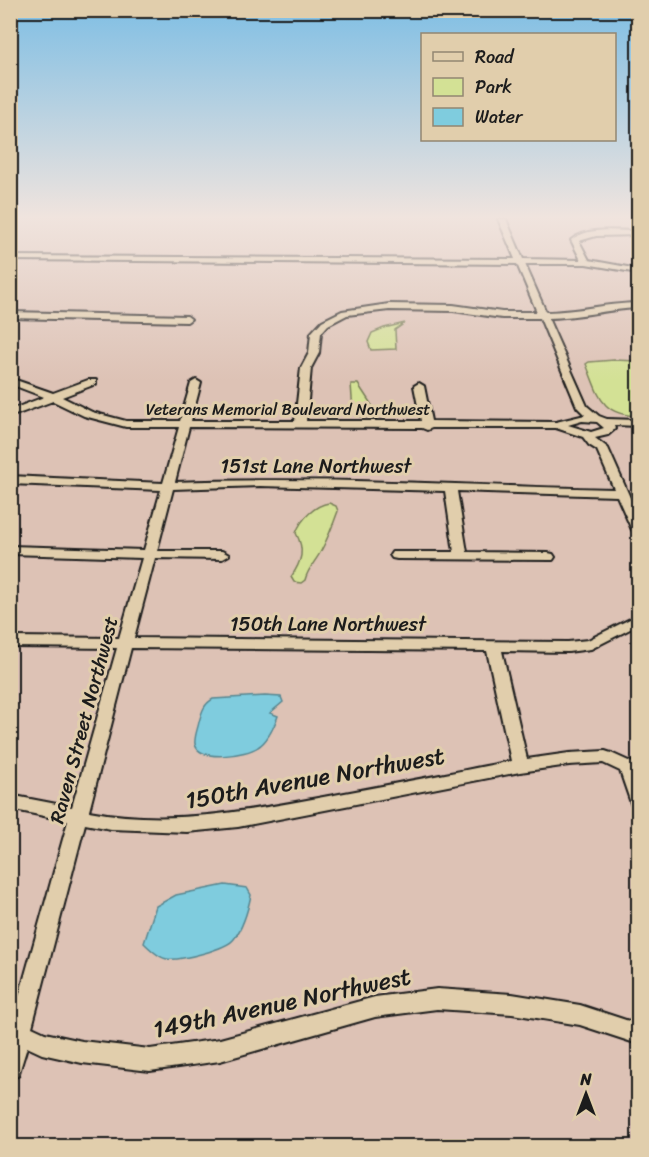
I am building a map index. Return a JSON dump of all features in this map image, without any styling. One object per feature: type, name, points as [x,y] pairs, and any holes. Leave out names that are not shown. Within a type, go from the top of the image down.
[{"type":"street","points":[[525,273],[544,315],[577,419],[593,443],[602,448],[639,530]]},
{"type":"street","points":[[300,425],[306,368],[314,353],[319,322],[345,313],[389,307],[453,308],[502,315],[571,315],[611,306],[639,305]]},
{"type":"street","points":[[10,315],[187,319]]},
{"type":"street","name":"Veterans Memorial Boulevard Northwest","points":[[10,381],[27,385],[107,421],[126,424],[557,426],[577,419]]},
{"type":"street","points":[[10,414],[92,382]]},
{"type":"street","name":"Raven Street Northwest","points":[[10,1068],[15,1029],[80,816],[196,383]]},
{"type":"street","points":[[419,386],[427,427]]},
{"type":"street","points":[[577,419],[604,426],[639,428]]},
{"type":"street","points":[[587,435],[604,426],[639,423]]},
{"type":"street","points":[[602,448],[606,443],[603,438],[604,426]]},
{"type":"street","name":"151st Lane Northwest","points":[[10,480],[168,487],[260,482],[394,484],[622,493]]},
{"type":"street","points":[[450,487],[461,555]]},
{"type":"street","points":[[10,550],[222,555]]},
{"type":"street","points":[[397,555],[548,557]]},
{"type":"street","name":"150th Lane Northwest","points":[[10,642],[568,647],[591,644],[639,619]]},
{"type":"street","points":[[493,646],[520,766]]},
{"type":"street","name":"150th Avenue Northwest","points":[[10,802],[80,816],[151,825],[187,825],[238,819],[520,766],[605,757],[627,767],[639,801]]},
{"type":"street","name":"149th Avenue Northwest","points":[[15,1029],[52,1045],[82,1052],[150,1060],[220,1050],[375,1006],[437,999],[512,1004],[580,1015],[639,1034]]},
{"type":"green space","points":[[405,323],[395,330],[396,349],[371,350],[368,342],[372,333]]},
{"type":"green space","points":[[614,360],[638,361],[638,416],[625,415],[608,407],[598,394],[586,364]]},
{"type":"green space","points":[[351,384],[358,384],[373,407],[372,414],[366,417],[356,416],[353,412]]},
{"type":"green space","points":[[329,503],[336,506],[338,511],[328,536],[305,580],[301,583],[294,582],[291,577],[298,566],[301,555],[301,545],[296,533],[298,528],[314,510]]},
{"type":"water","points":[[265,696],[281,697],[283,702],[270,713],[278,716],[262,744],[244,753],[224,756],[205,754],[198,750],[195,744],[196,733],[202,711],[210,701]]},
{"type":"water","points":[[225,885],[247,888],[251,895],[243,923],[230,943],[203,954],[167,959],[155,953],[144,943],[156,906],[176,895]]}]
